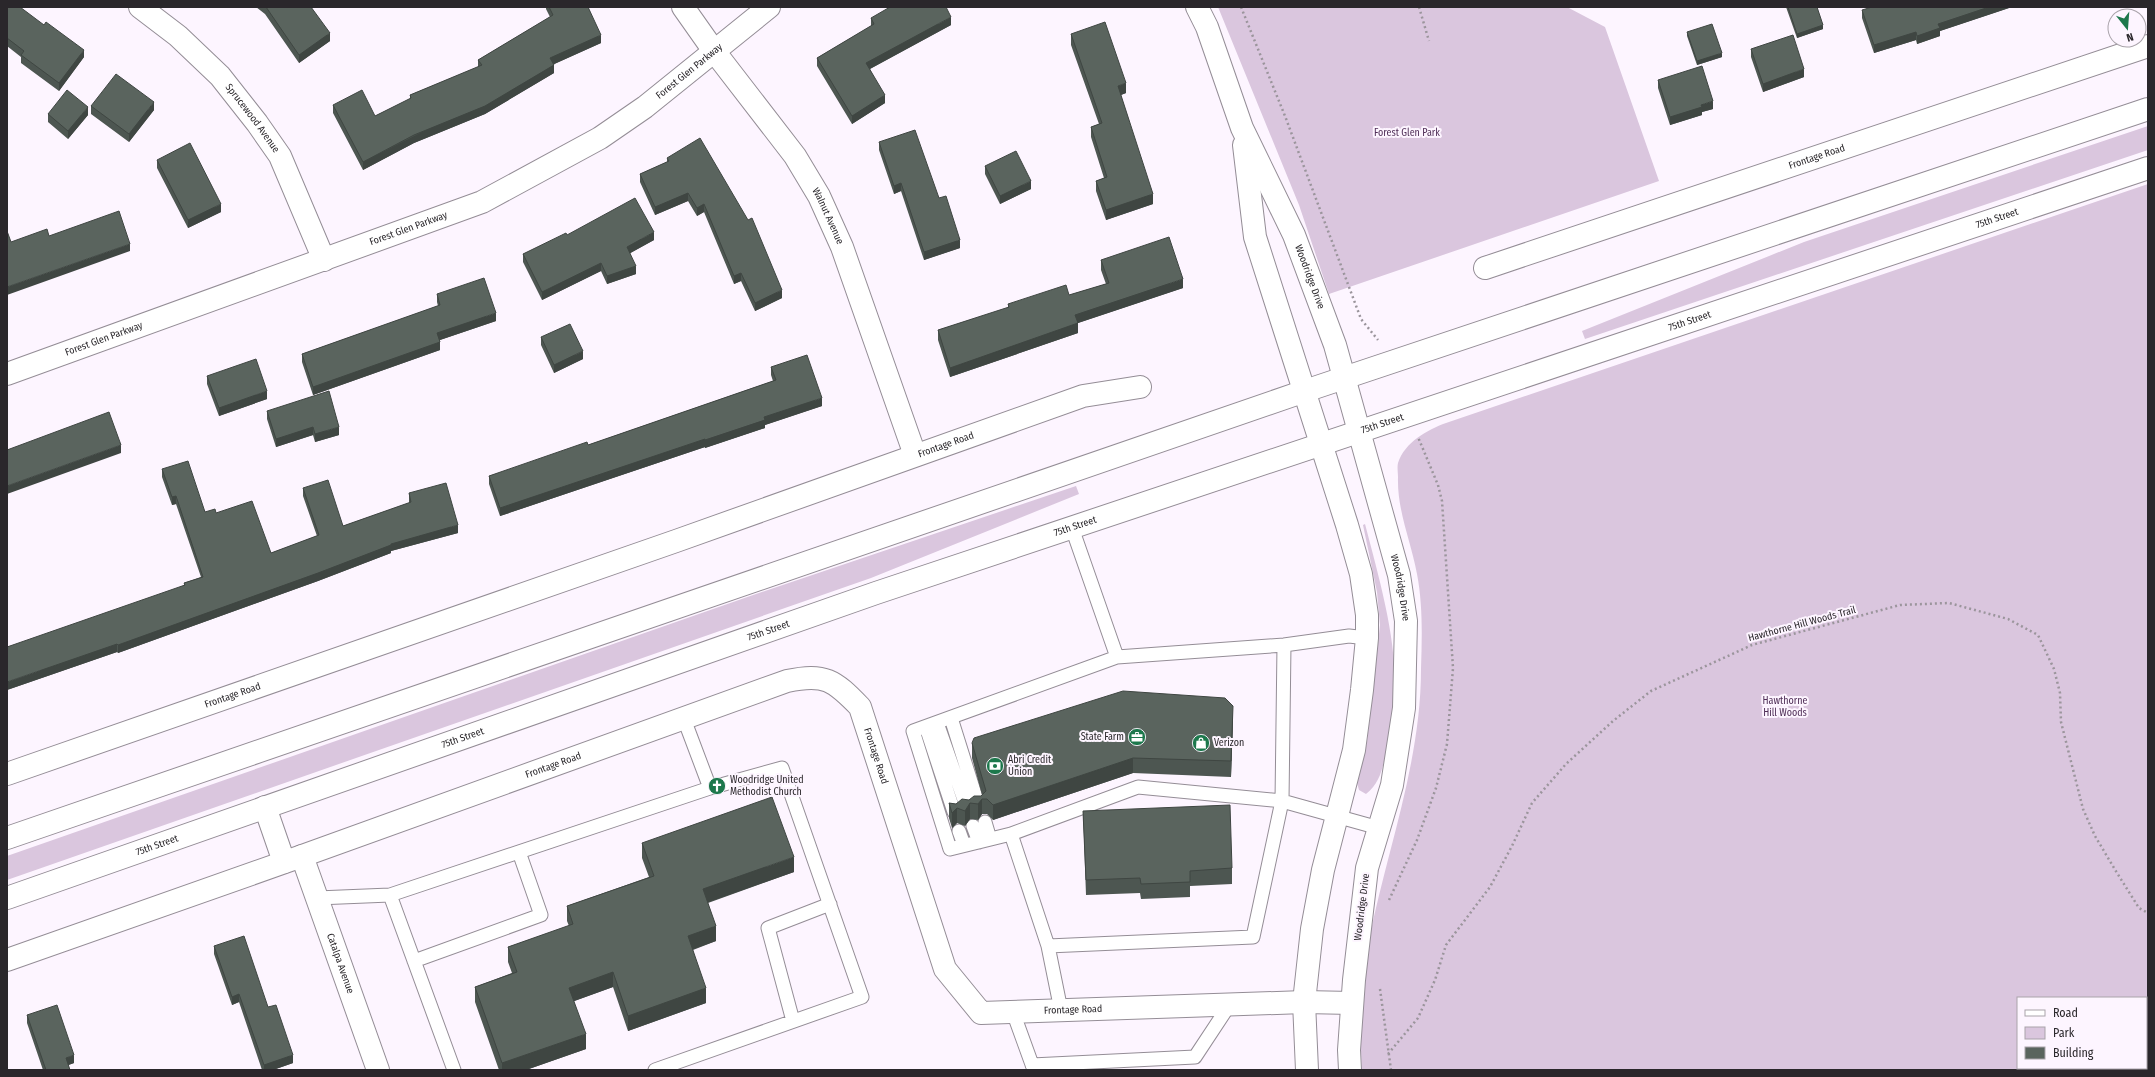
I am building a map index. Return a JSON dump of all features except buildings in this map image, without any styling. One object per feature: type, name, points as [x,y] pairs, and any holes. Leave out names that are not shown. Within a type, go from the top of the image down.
[{"type":"street","name":"Sprucewood Avenue","points":[[140,7],[178,36],[220,76],[257,123],[280,156],[324,260]]},
{"type":"street","name":"Walnut Avenue","points":[[683,7],[714,51],[795,156],[820,196],[842,248],[916,455]]},
{"type":"street","name":"Forest Glen Parkway","points":[[7,374],[482,202],[600,138],[645,107],[769,7]]},
{"type":"street","name":"Woodridge Drive","points":[[1197,7],[1206,27],[1242,128],[1294,234],[1335,345],[1400,575],[1406,621],[1404,708],[1392,785],[1367,868],[1352,1003],[1349,1050],[1350,1070]]},
{"type":"street","name":"Frontage Road","points":[[1486,268],[2148,46]]},
{"type":"street","points":[[7,838],[1305,391],[2148,109]]},
{"type":"street","name":"Woodridge Drive","points":[[1242,128],[1256,237],[1361,574],[1366,615],[1367,638],[1354,750],[1323,870],[1312,929],[1304,1002],[1307,1070]]},
{"type":"street","name":"75th Street","points":[[7,898],[876,593],[2148,168]]},
{"type":"street","name":"Frontage Road","points":[[7,774],[676,541],[1083,396],[1140,387]]},
{"type":"street","name":"Frontage Road","points":[[7,960],[293,859],[787,681],[810,676],[837,685],[860,707],[945,969],[981,1013],[1304,1002],[1352,1003]]},
{"type":"street","name":"Catalpa Avenue","points":[[265,807],[293,859],[317,898],[378,1070]]},
{"type":"lane","points":[[1072,528],[1116,656]]},
{"type":"lane","points":[[1367,638],[1349,636],[1284,645],[1116,656],[913,731],[950,849],[1011,834],[1138,787],[1282,801],[1379,828]]},
{"type":"lane","points":[[1048,946],[1253,937],[1282,801],[1284,645]]},
{"type":"lane","points":[[932,725],[973,806],[951,718]]},
{"type":"lane","points":[[684,719],[710,788]]},
{"type":"lane","points":[[932,725],[954,812]]},
{"type":"lane","points":[[317,898],[390,895],[710,788],[782,768],[862,997],[655,1070]]},
{"type":"lane","points":[[979,824],[985,840]]},
{"type":"lane","points":[[959,831],[964,845]]},
{"type":"lane","points":[[1011,834],[1048,946],[1061,1010]]},
{"type":"lane","points":[[414,961],[541,914],[519,852]]},
{"type":"lane","points":[[390,895],[454,1070]]},
{"type":"lane","points":[[793,1022],[768,928],[830,904]]},
{"type":"lane","points":[[1013,1012],[1033,1067],[1195,1057],[1230,1004]]},
{"type":"path","points":[[1241,7],[1283,110],[1361,319],[1379,342],[1388,364]]},
{"type":"path","points":[[1419,7],[1429,41]]},
{"type":"path","points":[[1408,415],[1423,449]]},
{"type":"path","name":"Hawthorne Hill Woods Trail","points":[[1388,1054],[1418,1018],[1434,980],[1446,945],[1490,887],[1512,846],[1532,803],[1566,764],[1613,721],[1651,691],[1752,645],[1900,605],[1949,604],[2008,619],[2038,636],[2054,669],[2060,693],[2061,722],[2083,809],[2095,836],[2117,873],[2139,908],[2148,913]]},
{"type":"green space","name":"Forest Glen Park","points":[[1218,7],[1567,7],[1605,27],[1659,181],[1329,294],[1299,205]]},
{"type":"green space","points":[[2148,126],[2148,150],[1585,339],[1582,331],[1804,242]]},
{"type":"green space","name":"Hawthorne Hill Woods","points":[[2148,184],[2148,1070],[1362,1070],[1361,1005],[1366,956],[1376,906],[1402,806],[1420,704],[1422,633],[1419,586],[1402,514],[1398,490],[1398,463],[1401,456],[1411,443],[1431,429]]},
{"type":"green space","points":[[1076,486],[1079,494],[871,578],[7,880],[7,856],[756,594]]},
{"type":"green space","points":[[1365,524],[1386,607],[1395,670],[1394,705],[1383,767],[1375,785],[1366,794],[1359,790],[1357,783],[1367,742],[1380,625],[1377,592],[1363,525]]},
{"type":"place","name":"State Farm","points":[[1137,737]]},
{"type":"place","name":"Verizon","points":[[1201,743]]},
{"type":"place","name":"Abri Credit Union","points":[[995,766]]},
{"type":"place","name":"Woodridge United Methodist Church","points":[[717,786]]}]
